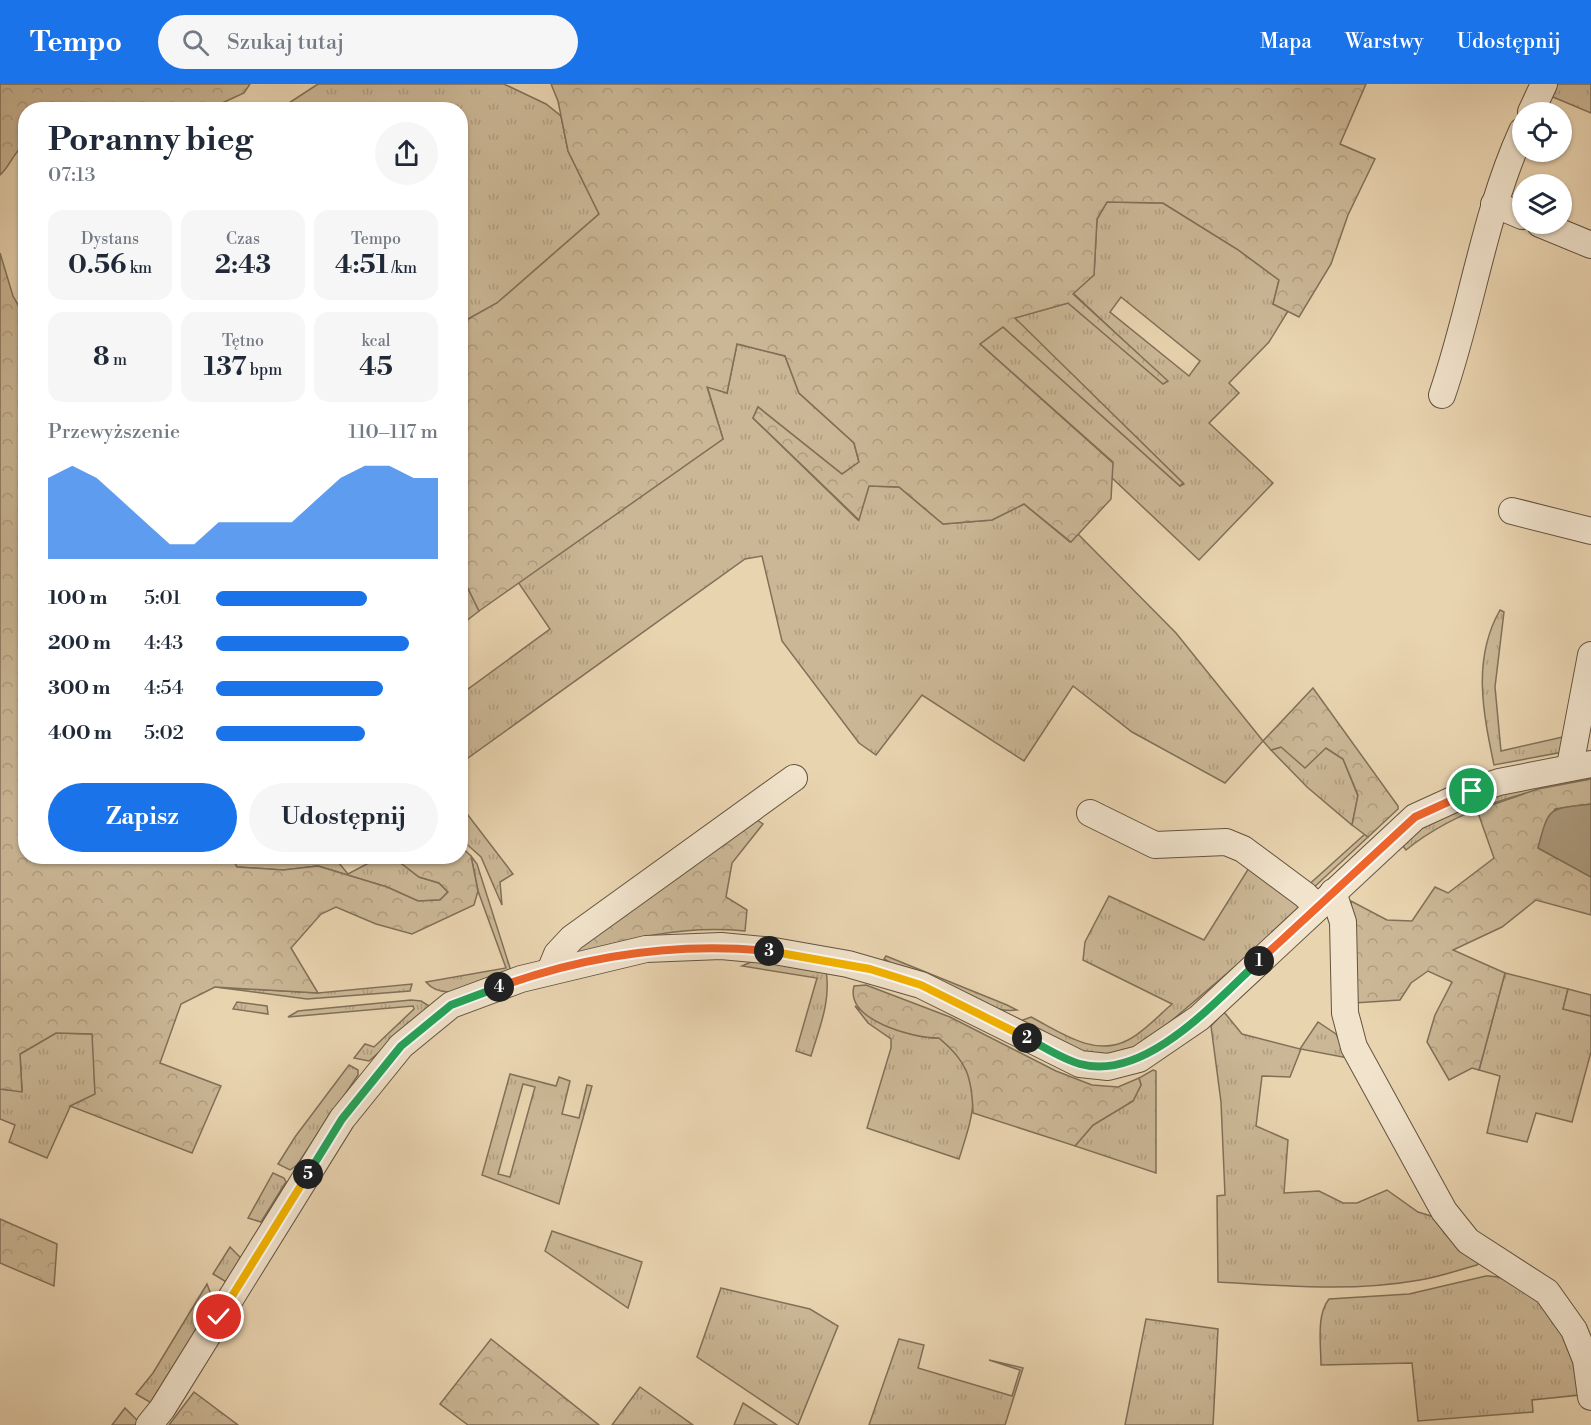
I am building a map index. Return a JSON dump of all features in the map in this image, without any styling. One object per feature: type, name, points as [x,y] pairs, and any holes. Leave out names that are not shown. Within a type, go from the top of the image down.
[{"type":"street","points":[[1536,102],[1544,84]]},
{"type":"street","points":[[1442,395],[1460,341],[1494,204],[1512,156]]},
{"type":"street","points":[[1494,204],[1512,212]]},
{"type":"street","points":[[1566,234],[1591,244]]},
{"type":"street","points":[[1512,511],[1591,531]]},
{"type":"street","points":[[149,1425],[177,1384],[342,1119],[401,1046],[451,1005],[550,971],[646,950],[695,946],[774,951],[870,969],[921,985],[1080,1064],[1108,1067],[1139,1059],[1198,1018],[1415,817],[1472,791],[1581,765],[1591,655]]},
{"type":"street","points":[[550,971],[557,954],[572,938],[794,778]]},
{"type":"street","points":[[1090,813],[1155,844],[1226,842],[1243,849],[1305,895],[1325,900],[1343,922],[1345,1013],[1354,1047],[1444,1211],[1468,1241],[1547,1292],[1574,1330],[1587,1360],[1591,1397]]},
{"type":"green space","points":[[0,84],[250,84],[244,93],[224,102],[18,102],[18,151],[0,175]]},
{"type":"green space","points":[[318,84],[504,84],[546,104],[561,116],[568,151],[599,214],[497,303],[468,319],[468,102],[290,102]]},
{"type":"green space","points":[[551,84],[1366,84],[1340,144],[1375,159],[1348,215],[1331,264],[1299,317],[1273,304],[1279,280],[1237,249],[1163,203],[1107,202],[1097,219],[1094,275],[1073,294],[1168,381],[1163,384],[1068,303],[1015,318],[1183,483],[1180,486],[1003,327],[980,344],[1113,463],[1111,499],[1071,542],[1024,504],[992,520],[943,524],[899,487],[869,486],[859,520],[753,418],[758,407],[842,474],[859,462],[854,443],[799,393],[785,356],[737,344],[727,393],[707,387],[723,439],[479,611],[468,588],[468,319],[497,303],[599,214],[568,151],[558,101]]},
{"type":"green space","points":[[1551,84],[1591,84],[1591,113],[1572,105],[1572,102],[1565,102],[1546,94]]},
{"type":"green space","points":[[1107,202],[1163,203],[1237,249],[1279,280],[1273,304],[1288,311],[1269,342],[1229,383],[1239,393],[1209,423],[1273,483],[1199,560],[1111,477],[1113,462],[980,344],[1003,327],[1180,486],[1184,484],[1014,318],[1068,303],[1163,383],[1167,381],[1073,293],[1094,275],[1097,219]],"holes":[[[1121,297],[1200,361],[1189,376],[1110,312]]]},
{"type":"green space","points":[[0,253],[13,296],[18,305],[18,864],[235,864],[237,867],[283,870],[318,866],[387,887],[418,901],[440,900],[448,892],[439,883],[419,877],[402,864],[468,864],[468,853],[471,856],[478,891],[474,905],[412,934],[376,924],[336,907],[321,914],[291,948],[318,993],[215,987],[181,1004],[160,1063],[221,1086],[192,1153],[70,1106],[95,1094],[92,1034],[56,1033],[20,1054],[22,1092],[0,1089]]},
{"type":"green space","points":[[737,344],[785,356],[799,393],[854,443],[859,462],[842,474],[758,407],[753,418],[858,520],[869,486],[899,487],[943,524],[992,520],[1024,504],[1070,542],[1078,534],[1176,633],[1263,741],[1225,783],[1132,732],[1073,686],[1024,761],[922,695],[876,755],[859,743],[782,641],[762,556],[745,559],[468,758],[468,689],[550,629],[518,582],[723,439],[707,386],[727,393]]},
{"type":"green space","points":[[468,588],[479,611],[468,620]]},
{"type":"green space","points":[[1500,610],[1504,612],[1495,687],[1501,751],[1567,736],[1563,752],[1494,765],[1486,725],[1482,686],[1486,647]]},
{"type":"green space","points":[[1313,688],[1398,806],[1398,809],[1368,837],[1352,825],[1358,795],[1343,759],[1326,748],[1305,768],[1281,747],[1271,750],[1263,741]]},
{"type":"green space","points":[[1281,747],[1326,748],[1343,759],[1358,796],[1352,825],[1307,787],[1271,750]]},
{"type":"green space","points":[[1591,773],[1591,779],[1542,789],[1494,803],[1448,822],[1406,850],[1403,846],[1424,826],[1495,794]]},
{"type":"green space","points":[[1591,779],[1591,804],[1555,809],[1542,834],[1538,848],[1591,877],[1591,915],[1536,900],[1502,927],[1453,950],[1505,973],[1479,1070],[1472,1068],[1449,1080],[1427,1042],[1435,1015],[1452,982],[1428,971],[1411,983],[1400,1000],[1354,1003],[1351,901],[1387,920],[1412,921],[1435,887],[1448,893],[1494,858],[1477,810],[1538,789]]},
{"type":"green space","points":[[468,815],[513,874],[500,882],[502,905],[481,857],[468,845]]},
{"type":"green space","points":[[754,818],[763,824],[732,863],[726,897],[747,910],[745,931],[700,930],[657,934],[571,955],[568,949]]},
{"type":"green space","points":[[1365,834],[1368,837],[1310,891],[1304,889]]},
{"type":"green space","points":[[471,856],[477,864],[511,971],[467,989],[444,992],[434,989],[426,982],[506,968],[478,891]]},
{"type":"green space","points":[[1252,863],[1301,900],[1299,912],[1149,1040],[1120,1055],[1092,1055],[1066,1047],[1015,1023],[1031,1017],[1066,1036],[1090,1045],[1116,1045],[1134,1037],[1172,1004],[1083,960],[1085,942],[1109,896],[1204,940]]},
{"type":"green space","points":[[235,864],[340,864],[348,874],[367,864],[402,864],[419,877],[439,883],[448,892],[440,900],[418,901],[387,887],[318,866],[283,870],[237,867]]},
{"type":"green space","points":[[886,956],[1017,1010],[987,1007],[969,1001],[913,975],[884,959]]},
{"type":"green space","points":[[753,961],[826,970],[826,1003],[811,1056],[796,1051],[817,978],[742,966]]},
{"type":"green space","points":[[1505,973],[1568,989],[1563,1009],[1591,1016],[1591,1052],[1572,1122],[1536,1113],[1527,1142],[1487,1133],[1500,1076],[1479,1070]]},
{"type":"green space","points":[[412,984],[410,991],[307,999],[215,987],[318,993]]},
{"type":"green space","points":[[866,985],[950,1017],[1056,1071],[1092,1085],[1118,1087],[1139,1078],[1141,1085],[1133,1101],[1093,1125],[1075,1146],[973,1113],[969,1080],[956,1054],[939,1038],[898,1031],[870,1017],[860,1008],[854,998],[854,986]]},
{"type":"green space","points":[[1568,989],[1591,995],[1591,1016],[1563,1009]]},
{"type":"green space","points":[[411,1000],[421,1001],[431,1007],[369,1061],[354,1058],[365,1044],[374,1047],[414,1009],[413,1006],[288,1017],[298,1011]]},
{"type":"green space","points":[[237,1002],[267,1006],[268,1014],[233,1009]]},
{"type":"green space","points":[[855,1006],[895,1028],[917,1035],[939,1038],[954,1052],[964,1066],[973,1093],[973,1108],[959,1159],[867,1128],[891,1048],[891,1039],[868,1023]]},
{"type":"green space","points":[[1224,1012],[1242,1034],[1300,1049],[1318,1022],[1336,1034],[1348,1058],[1301,1049],[1290,1077],[1262,1076],[1256,1126],[1288,1140],[1284,1193],[1319,1191],[1343,1203],[1357,1203],[1387,1190],[1418,1212],[1441,1219],[1481,1260],[1477,1265],[1427,1279],[1370,1286],[1319,1287],[1218,1282],[1217,1196],[1225,1195],[1221,1102],[1211,1026]]},
{"type":"green space","points":[[56,1033],[93,1034],[95,1095],[70,1107],[47,1158],[9,1142],[15,1125],[0,1119],[0,1089],[22,1091],[20,1054]]},
{"type":"green space","points":[[349,1065],[358,1070],[358,1075],[297,1165],[290,1170],[278,1164],[295,1137]]},
{"type":"green space","points":[[1153,1070],[1156,1071],[1156,1173],[1075,1146],[1093,1125],[1133,1101],[1141,1085],[1139,1078]]},
{"type":"green space","points":[[510,1074],[556,1086],[559,1077],[570,1081],[562,1114],[579,1118],[587,1085],[592,1086],[559,1204],[482,1175]],"holes":[[[523,1084],[535,1087],[510,1177],[498,1174]]]},
{"type":"green space","points":[[273,1173],[284,1178],[286,1182],[261,1222],[248,1218]]},
{"type":"green space","points":[[0,1219],[57,1244],[54,1286],[0,1263]]},
{"type":"green space","points":[[552,1231],[642,1262],[628,1308],[545,1251]]},
{"type":"green space","points":[[230,1247],[240,1257],[241,1262],[228,1283],[213,1274]]},
{"type":"green space","points":[[1486,1276],[1500,1277],[1526,1290],[1559,1324],[1575,1354],[1580,1395],[1532,1400],[1533,1412],[1418,1421],[1412,1363],[1321,1365],[1322,1313],[1329,1299],[1409,1294]]},
{"type":"green space","points":[[207,1284],[215,1305],[153,1404],[136,1394],[153,1373]]},
{"type":"green space","points":[[721,1288],[810,1309],[838,1326],[798,1425],[697,1357]]},
{"type":"green space","points":[[1146,1319],[1218,1329],[1213,1425],[1125,1425]]},
{"type":"green space","points":[[491,1339],[599,1425],[468,1425],[440,1404]]},
{"type":"green space","points":[[899,1339],[924,1345],[918,1368],[1012,1396],[1020,1370],[989,1360],[1023,1368],[1005,1425],[869,1425]]},
{"type":"green space","points":[[640,1387],[693,1425],[612,1425]]},
{"type":"green space","points":[[194,1392],[238,1425],[169,1425]]},
{"type":"green space","points":[[743,1403],[777,1425],[734,1425]]},
{"type":"green space","points":[[125,1408],[139,1422],[137,1425],[112,1425]]},
{"type":"shaded area","points":[[1591,804],[1591,877],[1538,848],[1545,824],[1552,812],[1566,807]]},
{"type":"route","points":[[219,1317],[342,1119],[401,1046],[451,1005],[521,979],[646,950],[721,946],[774,951],[870,969],[921,985],[1080,1064],[1108,1067],[1139,1059],[1198,1018],[1415,817],[1472,791]]}]
